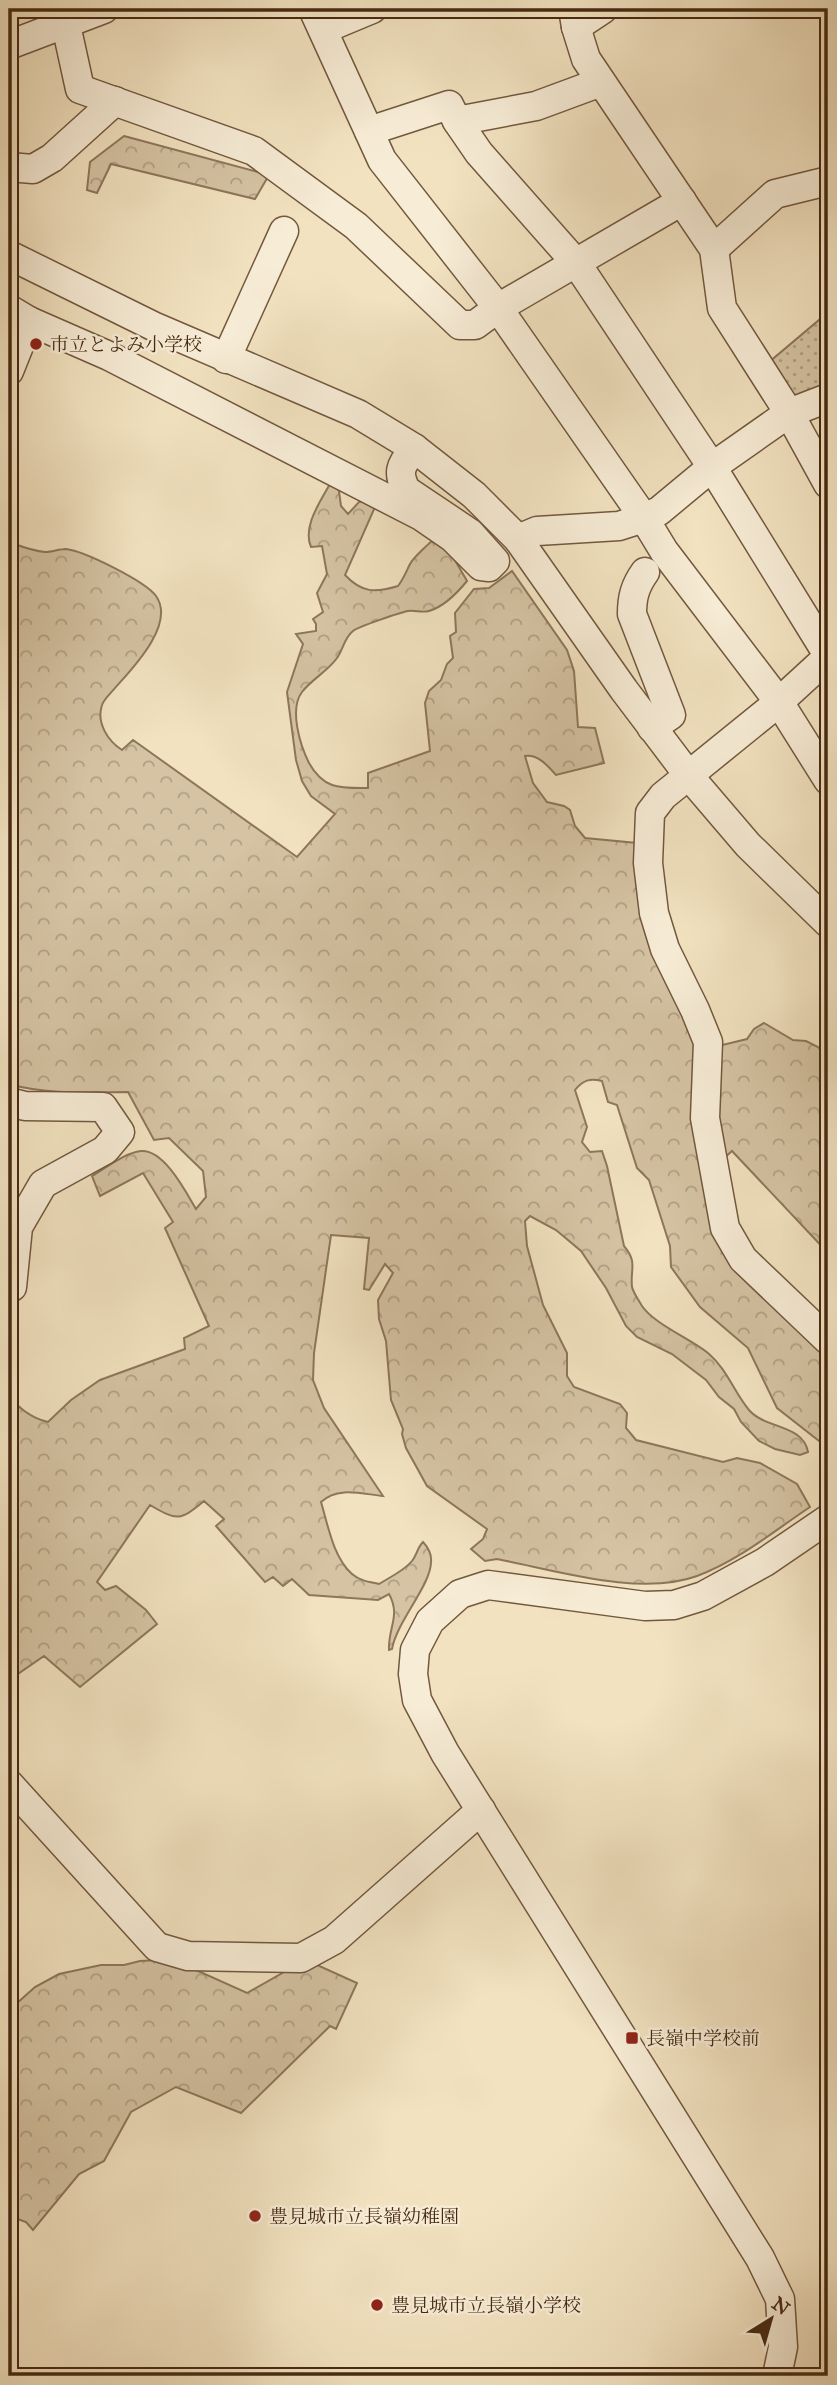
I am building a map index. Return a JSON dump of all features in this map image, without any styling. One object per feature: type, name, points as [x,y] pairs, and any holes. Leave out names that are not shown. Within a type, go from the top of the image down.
[{"type":"street","points":[[9,46],[65,17],[104,9]]},
{"type":"street","points":[[372,9],[318,19],[382,160],[498,308],[664,551],[779,702],[828,780]]},
{"type":"street","points":[[603,9],[575,18],[586,58],[714,249],[722,309],[789,413],[828,484]]},
{"type":"street","points":[[65,17],[80,89],[254,150],[356,226],[460,325],[475,325],[498,308],[682,201]]},
{"type":"street","points":[[457,121],[536,106],[601,82]]},
{"type":"street","points":[[9,167],[33,169],[52,158],[115,101]]},
{"type":"street","points":[[369,131],[449,105],[479,153],[577,264],[712,467],[828,656],[779,702],[663,796],[650,813],[649,863],[654,913],[665,949],[708,1042],[705,1118],[725,1228],[743,1259],[828,1340]]},
{"type":"street","points":[[714,249],[775,194],[828,181]]},
{"type":"street","points":[[226,359],[284,230]]},
{"type":"street","points":[[9,255],[226,359],[358,414],[414,448],[474,495],[518,539],[689,776],[748,845],[828,923]]},
{"type":"street","points":[[9,370],[19,315],[109,356],[421,516],[453,538],[481,566],[489,567],[495,561],[470,533],[406,490],[400,479],[401,467],[414,448]]},
{"type":"street","points":[[518,539],[537,531],[619,526],[644,518],[659,511],[712,467],[789,413],[828,398]]},
{"type":"street","points":[[645,572],[632,598],[632,614],[671,715],[652,728]]},
{"type":"street","points":[[9,1102],[25,1106],[103,1107],[120,1132],[105,1150],[43,1184],[18,1227],[12,1287]]},
{"type":"street","points":[[777,2376],[783,2347],[780,2299],[760,2258],[426,1719],[416,1700],[413,1674],[415,1650],[430,1621],[460,1594],[488,1585],[645,1605],[674,1605],[703,1595],[765,1562],[828,1519]]},
{"type":"street","points":[[9,1784],[157,1947],[188,1956],[301,1958],[334,1940],[481,1810]]},
{"type":"green space","points":[[124,136],[269,175],[255,199],[111,164],[97,193],[87,190],[90,162]]},
{"type":"green space","points":[[819,320],[828,331],[828,386],[800,397],[791,393],[768,363]]},
{"type":"green space","points":[[331,482],[338,484],[341,506],[348,514],[359,502],[370,498],[375,507],[345,575],[351,581],[369,590],[398,586],[412,561],[436,538],[445,543],[467,581],[450,599],[434,609],[426,612],[404,612],[362,626],[350,634],[333,663],[306,687],[298,699],[297,727],[309,763],[321,778],[334,786],[368,788],[368,773],[430,751],[425,703],[429,691],[441,680],[447,664],[453,658],[450,636],[456,632],[455,613],[474,589],[489,588],[512,571],[567,650],[574,671],[578,727],[595,728],[604,763],[556,775],[538,759],[525,756],[533,783],[547,802],[570,810],[575,826],[585,838],[637,843],[700,1045],[717,1237],[828,1353],[828,1448],[777,1408],[748,1348],[700,1307],[671,1267],[670,1246],[649,1180],[637,1168],[617,1105],[608,1102],[602,1081],[587,1081],[575,1090],[587,1127],[582,1142],[590,1152],[602,1151],[624,1246],[632,1261],[632,1287],[642,1306],[655,1319],[715,1359],[749,1410],[764,1421],[799,1436],[808,1452],[800,1455],[775,1449],[759,1441],[741,1422],[734,1409],[719,1397],[706,1380],[672,1354],[637,1337],[626,1326],[606,1288],[581,1251],[556,1230],[530,1216],[525,1221],[527,1246],[543,1305],[567,1353],[567,1376],[574,1387],[620,1404],[627,1413],[626,1428],[636,1440],[723,1462],[737,1458],[760,1463],[797,1484],[810,1507],[727,1562],[697,1576],[674,1582],[650,1584],[597,1580],[497,1559],[485,1561],[471,1549],[483,1539],[487,1529],[427,1486],[406,1448],[403,1429],[391,1400],[386,1341],[379,1319],[378,1300],[393,1273],[385,1264],[369,1290],[364,1289],[369,1238],[331,1235],[314,1353],[313,1380],[324,1408],[383,1496],[350,1492],[328,1497],[321,1502],[329,1530],[340,1559],[346,1567],[355,1576],[369,1582],[379,1584],[401,1571],[412,1561],[423,1542],[431,1557],[426,1581],[400,1627],[392,1649],[389,1650],[389,1642],[394,1609],[389,1594],[378,1600],[309,1595],[292,1579],[283,1586],[273,1577],[265,1582],[216,1526],[224,1519],[204,1501],[178,1517],[150,1505],[97,1582],[105,1590],[116,1586],[146,1610],[157,1624],[80,1687],[44,1656],[9,1680],[9,1391],[14,1402],[24,1411],[48,1422],[71,1400],[100,1380],[185,1349],[184,1338],[209,1326],[165,1228],[173,1222],[143,1173],[100,1196],[92,1176],[128,1155],[141,1151],[150,1152],[166,1164],[196,1209],[206,1197],[203,1171],[169,1138],[154,1140],[128,1092],[53,1091],[9,1084],[9,542],[40,551],[66,549],[86,555],[127,575],[156,596],[161,607],[156,632],[141,658],[103,703],[101,718],[104,731],[122,750],[133,740],[297,857],[335,814],[311,796],[302,781],[296,760],[287,692],[303,644],[296,634],[316,631],[313,619],[323,612],[317,593],[327,574],[322,546],[311,547],[309,531],[314,514]]},
{"type":"green space","points":[[764,1023],[793,1040],[806,1041],[828,1052],[828,1253],[732,1151],[722,1160],[716,1108],[718,1046],[747,1039],[754,1029]]},
{"type":"green space","points":[[9,1339],[18,1353],[9,1379]]},
{"type":"green space","points":[[160,1960],[187,1966],[247,1993],[293,1967],[315,1964],[357,1983],[336,2029],[330,2026],[241,2113],[176,2087],[131,2112],[104,2161],[79,2174],[33,2230],[26,2222],[9,2216],[9,2059],[16,2032],[13,2016],[16,2004],[35,1987],[59,1974],[101,1965]]},
{"type":"place","name":"市立とよみ小学校","points":[[36,344]]},
{"type":"place","name":"長嶺中学校前","points":[[632,2038]]},
{"type":"place","name":"豊見城市立長嶺幼稚園","points":[[255,2216]]},
{"type":"place","name":"豊見城市立長嶺小学校","points":[[377,2305]]}]
